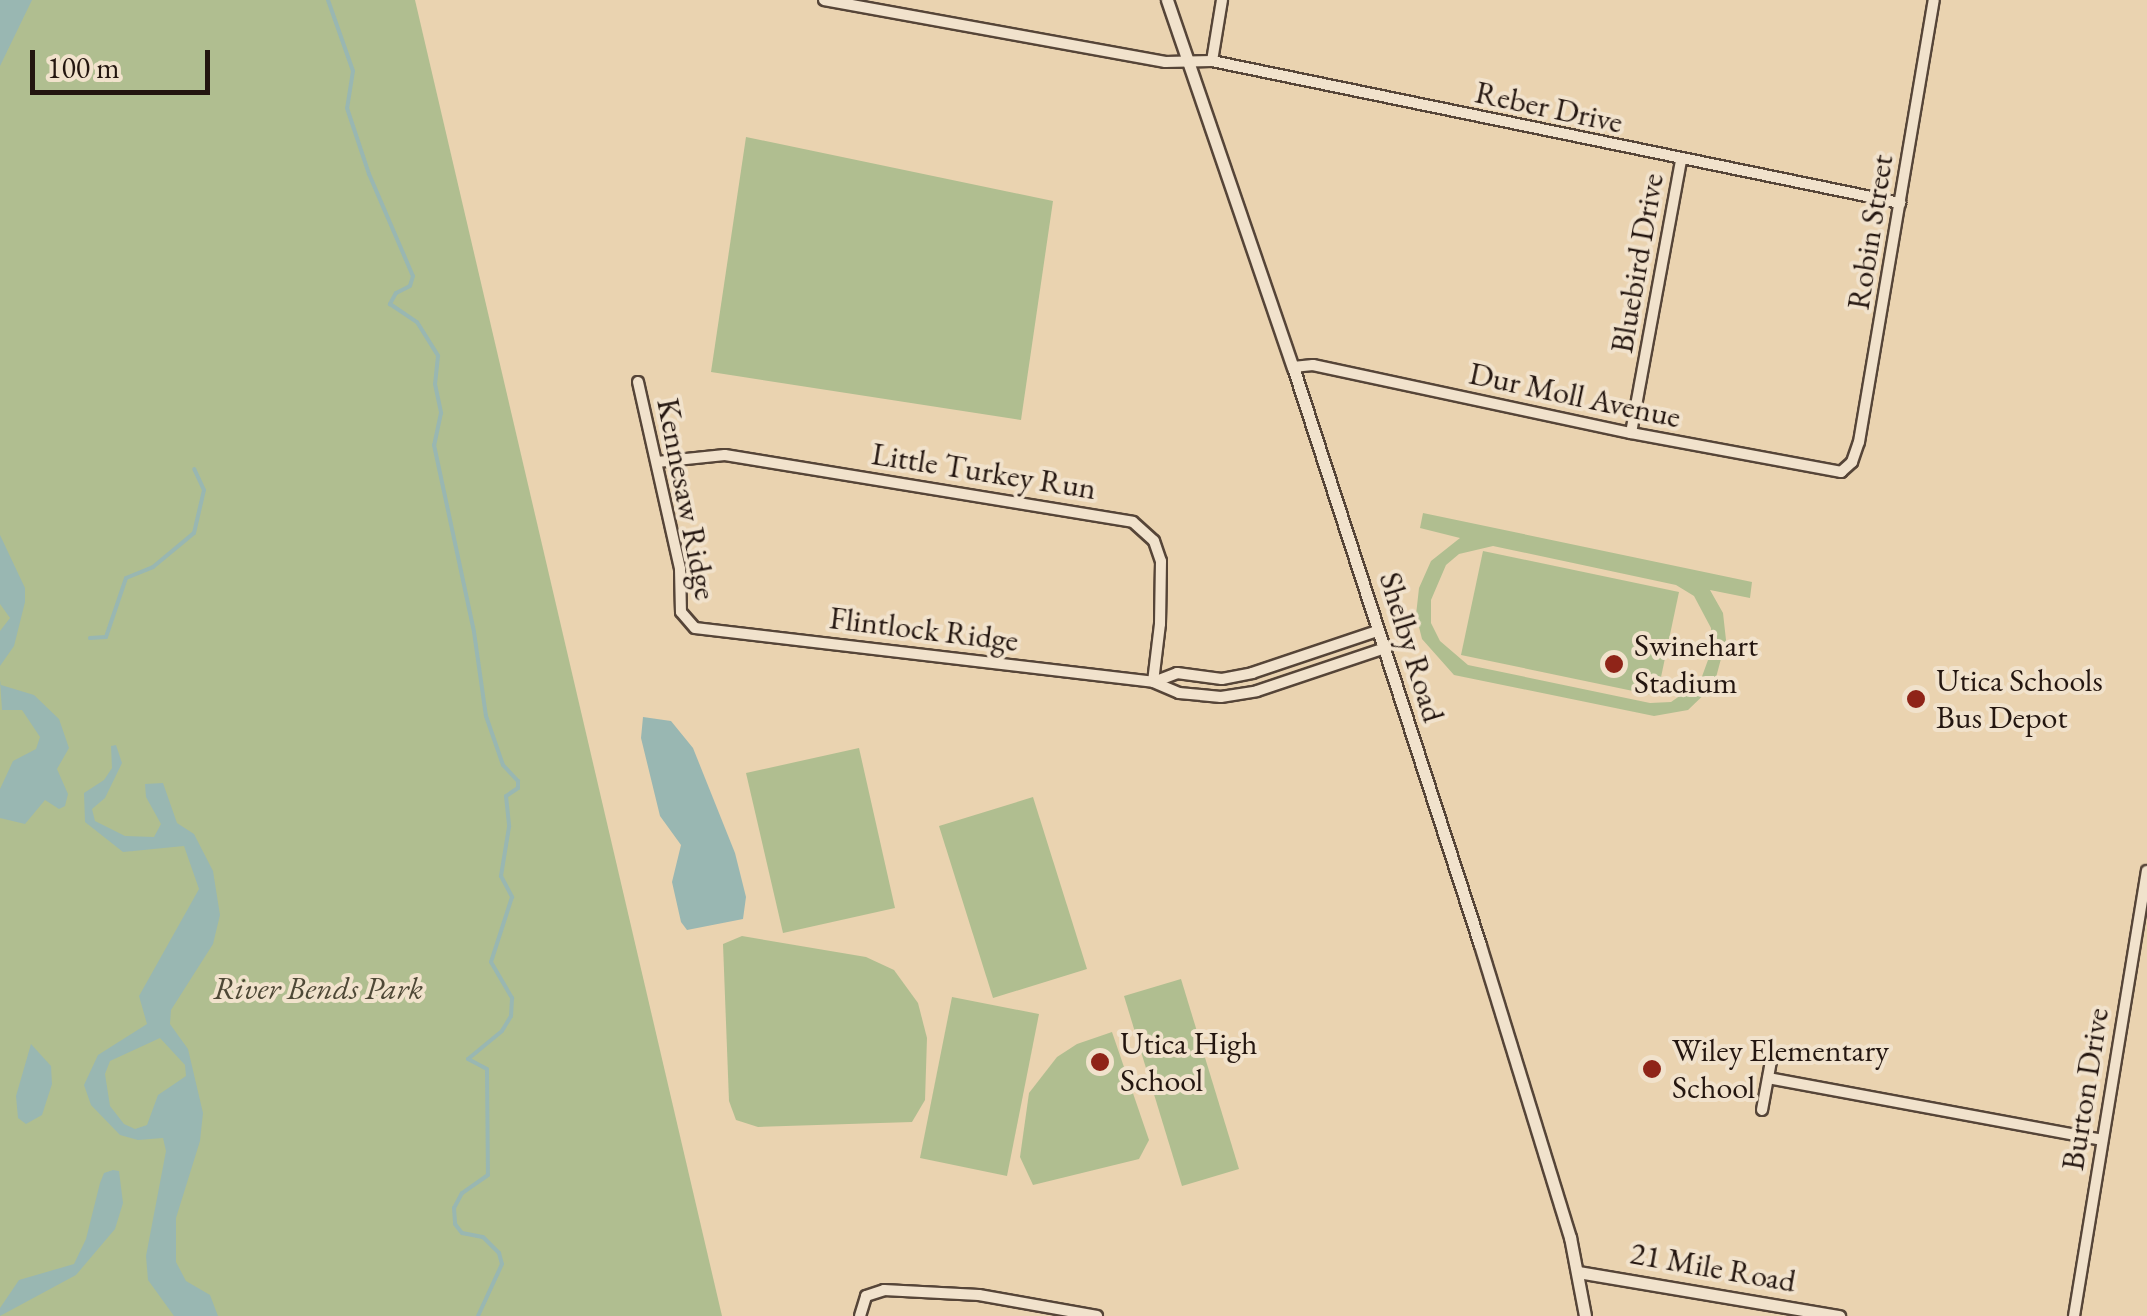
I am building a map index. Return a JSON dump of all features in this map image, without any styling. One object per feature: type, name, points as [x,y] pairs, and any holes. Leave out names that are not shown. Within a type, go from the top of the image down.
[{"type":"street","name":"Reber Drive","points":[[824,0],[1164,62],[1212,61],[1900,203]]},
{"type":"street","name":"Shelby Road","points":[[1167,0],[1293,368],[1480,945],[1578,1272],[1585,1316]]},
{"type":"street","points":[[1212,61],[1222,0]]},
{"type":"street","name":"Robin Street","points":[[1846,468],[1859,442],[1934,0]]},
{"type":"street","name":"Bluebird Drive","points":[[1632,433],[1680,160]]},
{"type":"street","name":"Dur Moll Avenue","points":[[1293,368],[1314,364],[1831,473],[1846,468]]},
{"type":"street","name":"Kennesaw Ridge","points":[[638,382],[680,569],[681,612],[689,625]]},
{"type":"street","name":"Little Turkey Run","points":[[657,462],[725,455],[1133,522],[1154,541],[1161,561],[1160,624],[1153,682]]},
{"type":"street","name":"Flintlock Ridge","points":[[689,625],[706,631],[786,636],[1153,682],[1179,693],[1221,697],[1265,688],[1382,649]]},
{"type":"street","name":"Flintlock Ridge","points":[[1153,682],[1177,673],[1222,679],[1377,631]]},
{"type":"street","points":[[1260,670],[1265,688]]},
{"type":"street","name":"Burton Drive","points":[[2074,1316],[2147,871]]},
{"type":"street","points":[[1762,1110],[1771,1061]]},
{"type":"street","points":[[1768,1078],[2102,1140]]},
{"type":"street","name":"21 Mile Road","points":[[1578,1272],[1840,1316]]},
{"type":"street","points":[[860,1316],[866,1296],[884,1290],[951,1292],[1097,1316]]},
{"type":"green space","name":"River Bends Park","points":[[0,0],[415,0],[722,1316],[0,1316]]},
{"type":"green space","points":[[746,137],[1053,201],[1021,420],[711,372]]},
{"type":"green space","points":[[1423,513],[1752,582],[1750,598],[1710,590],[1723,613],[1726,640],[1714,685],[1688,710],[1654,716],[1454,675],[1422,639],[1416,615],[1419,588],[1431,561],[1460,538],[1420,528]],"holes":[[[1493,546],[1676,585],[1694,596],[1711,628],[1712,649],[1700,682],[1671,702],[1650,703],[1468,665],[1440,641],[1431,623],[1431,600],[1446,565],[1459,554]]]},
{"type":"green space","points":[[1483,551],[1679,592],[1657,696],[1461,655]]},
{"type":"green space","points":[[859,748],[895,908],[783,933],[746,773]]},
{"type":"green space","points":[[1033,797],[1087,969],[993,998],[939,826]]},
{"type":"green space","points":[[742,936],[866,957],[894,970],[918,1003],[927,1038],[925,1100],[912,1122],[758,1127],[736,1120],[729,1101],[723,944]]},
{"type":"green space","points":[[1181,979],[1239,1169],[1182,1186],[1124,996]]},
{"type":"green space","points":[[952,997],[1039,1014],[1007,1176],[920,1158]]},
{"type":"green space","points":[[1112,1032],[1149,1140],[1139,1159],[1033,1185],[1020,1157],[1029,1093],[1057,1057],[1077,1044]]},
{"type":"water","points":[[0,0],[32,0],[0,66]]},
{"type":"water","points":[[0,535],[25,588],[25,602],[14,646],[0,666],[0,631],[10,618],[0,604]]},
{"type":"water","points":[[0,680],[1,685],[34,695],[59,719],[69,748],[57,769],[68,794],[65,806],[59,809],[45,800],[25,824],[0,818],[0,789],[13,761],[36,749],[40,737],[22,710],[2,710]]},
{"type":"water","points":[[643,717],[671,721],[693,748],[735,853],[746,897],[743,919],[687,930],[681,922],[672,882],[681,845],[660,816],[641,738]]},
{"type":"water","points":[[116,745],[122,763],[105,798],[92,809],[95,821],[125,836],[154,837],[161,824],[146,797],[145,784],[163,783],[177,823],[194,834],[213,871],[220,915],[213,944],[171,1010],[170,1024],[188,1049],[203,1113],[200,1141],[176,1218],[176,1262],[186,1281],[210,1295],[218,1316],[174,1316],[148,1280],[146,1256],[166,1151],[163,1138],[138,1140],[120,1135],[91,1105],[84,1085],[98,1055],[147,1024],[139,996],[199,889],[184,846],[123,852],[85,822],[84,793],[104,780],[112,768],[111,746]],"holes":[[[160,1038],[185,1065],[186,1076],[158,1095],[147,1125],[135,1129],[124,1124],[110,1106],[105,1074],[110,1061]]]},
{"type":"water","points":[[31,1044],[51,1066],[52,1084],[42,1115],[26,1124],[18,1118],[16,1096]]},
{"type":"water","points":[[119,1171],[123,1203],[115,1229],[76,1275],[0,1316],[0,1308],[19,1280],[74,1264],[86,1239],[104,1173]]},
{"type":"waterway","points":[[328,0],[353,71],[347,108],[369,174],[413,276],[410,286],[396,293],[390,304],[417,322],[438,356],[435,384],[441,413],[434,445],[474,632],[486,716],[503,765],[518,781],[518,788],[506,796],[509,827],[501,876],[512,897],[491,962],[512,998],[511,1016],[502,1031],[468,1059],[487,1069],[488,1175],[462,1193],[454,1208],[455,1224],[462,1233],[483,1237],[499,1253],[502,1264],[478,1316]]},
{"type":"waterway","points":[[90,638],[106,637],[126,578],[153,567],[194,533],[204,490],[194,469]]},
{"type":"place","name":"Swinehart Stadium","points":[[1614,664]]},
{"type":"place","name":"Utica Schools Bus Depot","points":[[1916,699]]},
{"type":"place","name":"Utica High School","points":[[1100,1062]]},
{"type":"place","name":"Wiley Elementary School","points":[[1652,1069]]}]
